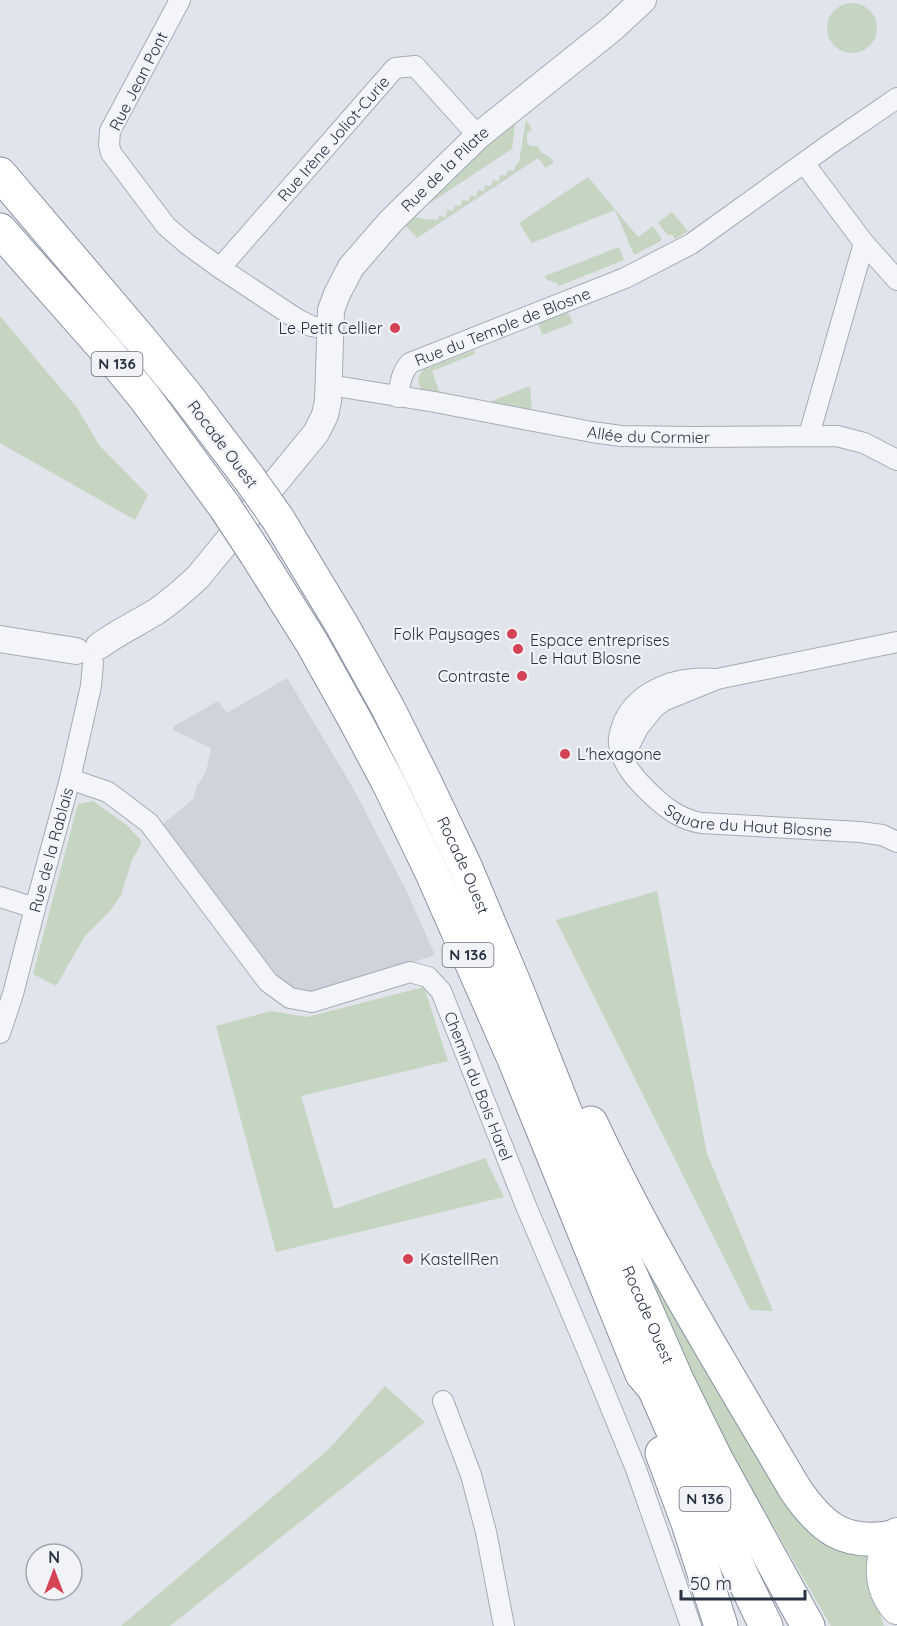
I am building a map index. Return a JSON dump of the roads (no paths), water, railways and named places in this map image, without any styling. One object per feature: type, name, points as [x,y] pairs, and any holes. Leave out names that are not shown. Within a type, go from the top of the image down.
[{"type":"highway","name":"Rocade Ouest","points":[[0,174],[141,340],[249,478],[278,519],[342,625],[388,708],[465,866],[623,1257],[677,1380],[727,1479],[808,1626]]},
{"type":"highway","name":"Rocade Ouest","points":[[0,230],[118,365],[173,435],[256,554],[312,643],[350,710],[432,873],[514,1059],[642,1374],[654,1388],[766,1626]]},
{"type":"highway","points":[[517,990],[536,1002],[599,1141],[629,1199],[693,1317],[805,1505],[831,1529],[848,1537],[878,1540],[896,1536]]},
{"type":"highway","points":[[642,1374],[641,1393],[688,1523],[721,1626]]},
{"type":"main road","points":[[896,1536],[885,1555],[882,1575],[887,1594],[897,1608]]},
{"type":"street","name":"Rue Jean Pont","points":[[180,0],[110,131],[109,145],[111,153],[166,226],[220,268]]},
{"type":"street","name":"Rue de la Pilate","points":[[329,385],[331,310],[351,267],[391,221],[478,136],[613,28],[644,0]]},
{"type":"street","name":"Rue Irène Joliot-Curie","points":[[220,268],[395,68],[415,66],[478,136]]},
{"type":"street","name":"Rue du Temple de Blosne","points":[[398,397],[401,376],[405,368],[416,359],[625,278],[691,244],[897,98]]},
{"type":"street","points":[[804,163],[864,243],[897,280]]},
{"type":"street","points":[[809,435],[864,243]]},
{"type":"street","points":[[220,268],[297,319],[311,326],[329,330]]},
{"type":"street","points":[[0,639],[89,653],[114,635],[179,596],[205,570],[316,433],[325,415],[329,385],[398,397]]},
{"type":"street","name":"Allée du Cormier","points":[[398,397],[621,436],[837,436],[864,443],[897,460]]},
{"type":"street","name":"Square du Haut Blosne","points":[[897,642],[717,679],[684,680],[660,687],[636,702],[629,710],[620,731],[619,744],[627,768],[644,788],[671,811],[690,821],[860,832],[882,835],[897,842]]},
{"type":"street","name":"Rue de la Rablais","points":[[0,1033],[21,965],[70,780],[91,686],[89,653]]},
{"type":"street","name":"Chemin du Bois Harel","points":[[70,780],[108,792],[149,823],[268,982],[290,998],[312,1002],[411,972],[428,977],[441,991],[526,1206],[636,1469],[691,1626]]},
{"type":"street","points":[[0,897],[35,908]]},
{"type":"street","points":[[443,1401],[471,1474],[486,1532],[504,1626]]},
{"type":"place","name":"Le Petit Cellier","points":[[395,328]]},
{"type":"place","name":"Folk Paysages","points":[[512,634]]},
{"type":"place","name":"Espace entreprises Le Haut Blosne","points":[[518,649]]},
{"type":"place","name":"Contraste","points":[[522,676]]},
{"type":"place","name":"L'hexagone","points":[[565,754]]},
{"type":"place","name":"KastellRen","points":[[408,1259]]}]
